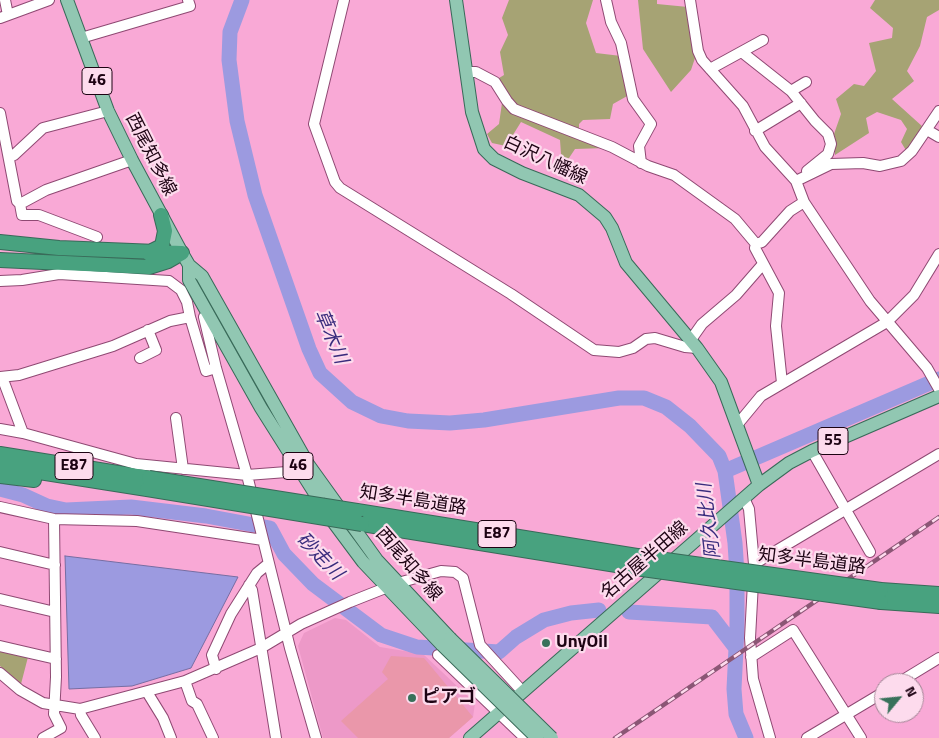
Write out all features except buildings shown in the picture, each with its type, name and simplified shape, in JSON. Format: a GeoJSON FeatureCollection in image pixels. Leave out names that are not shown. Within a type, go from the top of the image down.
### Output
{"type":"FeatureCollection","features":[{"type":"Feature","properties":{"kind":"highway"},"geometry":{"type":"LineString","coordinates":[[147,253],[162,246],[165,231],[161,215]]}},
{"type":"Feature","properties":{"kind":"highway"},"geometry":{"type":"LineString","coordinates":[[0,242],[59,248],[147,253],[185,259]]}},
{"type":"Feature","properties":{"kind":"highway"},"geometry":{"type":"LineString","coordinates":[[0,260],[149,267],[185,259]]}},
{"type":"Feature","properties":{"kind":"highway"},"geometry":{"type":"LineString","coordinates":[[0,447],[39,454],[48,461]]}},
{"type":"Feature","properties":{"kind":"highway","name":"知多半島道路"},"geometry":{"type":"LineString","coordinates":[[0,454],[48,461],[148,483],[636,562],[881,596],[939,606]]}},
{"type":"Feature","properties":{"kind":"highway","name":"知多半島道路"},"geometry":{"type":"LineString","coordinates":[[0,466],[110,483],[148,483]]}},
{"type":"Feature","properties":{"kind":"highway"},"geometry":{"type":"LineString","coordinates":[[0,476],[83,486],[110,483]]}},
{"type":"Feature","properties":{"kind":"highway","name":"知多半島道路"},"geometry":{"type":"LineString","coordinates":[[881,596],[939,594]]}},
{"type":"Feature","properties":{"kind":"main road","name":"西尾知多線"},"geometry":{"type":"LineString","coordinates":[[67,0],[108,111],[185,259],[202,276],[308,464],[377,560],[392,586]]}},
{"type":"Feature","properties":{"kind":"main road","name":"白沢八幡線"},"geometry":{"type":"LineString","coordinates":[[456,0],[474,124],[484,149],[494,159],[522,173],[579,195],[596,207],[612,228],[626,264],[694,344],[721,382],[750,465],[759,485]]}},
{"type":"Feature","properties":{"kind":"main road","name":"西尾知多線"},"geometry":{"type":"LineString","coordinates":[[185,259],[189,280],[261,408],[331,519],[363,562],[392,586],[443,646],[536,738]]}},
{"type":"Feature","properties":{"kind":"main road","name":"名古屋半田線"},"geometry":{"type":"LineString","coordinates":[[470,738],[759,485],[789,463],[937,387]]}},
{"type":"Feature","properties":{"kind":"main road","name":"西尾知多線"},"geometry":{"type":"LineString","coordinates":[[443,646],[552,738]]}},
{"type":"Feature","properties":{"kind":"street"},"geometry":{"type":"LineString","coordinates":[[5,0],[4,16],[49,0]]}},
{"type":"Feature","properties":{"kind":"street"},"geometry":{"type":"LineString","coordinates":[[81,38],[190,6],[188,0]]}},
{"type":"Feature","properties":{"kind":"street"},"geometry":{"type":"LineString","coordinates":[[344,0],[314,124],[335,182],[340,188],[511,294],[594,350],[620,352],[633,348],[646,339],[655,338],[685,347],[694,344],[702,324],[736,295],[763,264]]}},
{"type":"Feature","properties":{"kind":"street"},"geometry":{"type":"LineString","coordinates":[[606,0],[611,22],[621,43],[633,99],[651,124],[639,146],[641,163]]}},
{"type":"Feature","properties":{"kind":"street"},"geometry":{"type":"LineString","coordinates":[[690,0],[698,51],[702,60],[736,97],[770,154],[800,179],[804,202],[870,301],[937,387]]}},
{"type":"Feature","properties":{"kind":"street"},"geometry":{"type":"LineString","coordinates":[[710,69],[743,53],[763,40]]}},
{"type":"Feature","properties":{"kind":"street"},"geometry":{"type":"LineString","coordinates":[[743,53],[791,91],[828,134],[831,144],[828,154],[800,179]]}},
{"type":"Feature","properties":{"kind":"street"},"geometry":{"type":"LineString","coordinates":[[467,72],[476,72],[495,82],[514,109],[612,147],[641,163],[672,173],[735,219],[756,244],[755,248],[777,287],[780,299],[776,326],[782,383]]}},
{"type":"Feature","properties":{"kind":"street"},"geometry":{"type":"LineString","coordinates":[[791,91],[806,82]]}},
{"type":"Feature","properties":{"kind":"street"},"geometry":{"type":"LineString","coordinates":[[755,131],[801,102]]}},
{"type":"Feature","properties":{"kind":"street"},"geometry":{"type":"LineString","coordinates":[[9,157],[14,155],[43,128],[108,111]]}},
{"type":"Feature","properties":{"kind":"street"},"geometry":{"type":"LineString","coordinates":[[800,179],[831,164],[863,163],[880,166],[901,161],[909,155],[939,111]]}},
{"type":"Feature","properties":{"kind":"street"},"geometry":{"type":"LineString","coordinates":[[0,113],[3,143],[9,157],[17,201],[20,204],[22,215],[39,215],[97,237]]}},
{"type":"Feature","properties":{"kind":"street"},"geometry":{"type":"LineString","coordinates":[[927,130],[939,137]]}},
{"type":"Feature","properties":{"kind":"street"},"geometry":{"type":"LineString","coordinates":[[20,204],[46,190],[132,160]]}},
{"type":"Feature","properties":{"kind":"street"},"geometry":{"type":"LineString","coordinates":[[756,244],[762,242],[790,211],[804,202]]}},
{"type":"Feature","properties":{"kind":"street"},"geometry":{"type":"LineString","coordinates":[[737,425],[761,396],[887,322],[914,295],[939,254]]}},
{"type":"Feature","properties":{"kind":"street"},"geometry":{"type":"LineString","coordinates":[[0,281],[22,280],[59,274],[169,281],[181,290],[187,302],[206,371],[216,368]]}},
{"type":"Feature","properties":{"kind":"street"},"geometry":{"type":"LineString","coordinates":[[23,432],[1,377],[19,376],[113,346],[170,321],[190,317]]}},
{"type":"Feature","properties":{"kind":"street"},"geometry":{"type":"LineString","coordinates":[[204,317],[216,368],[247,475],[268,564],[316,738]]}},
{"type":"Feature","properties":{"kind":"street"},"geometry":{"type":"LineString","coordinates":[[140,358],[156,350],[148,330]]}},
{"type":"Feature","properties":{"kind":"street"},"geometry":{"type":"LineString","coordinates":[[176,418],[184,468]]}},
{"type":"Feature","properties":{"kind":"street"},"geometry":{"type":"LineString","coordinates":[[0,430],[23,432],[136,464],[247,475],[300,470]]}},
{"type":"Feature","properties":{"kind":"street"},"geometry":{"type":"LineString","coordinates":[[812,451],[870,552]]}},
{"type":"Feature","properties":{"kind":"street"},"geometry":{"type":"LineString","coordinates":[[754,564],[939,454]]}},
{"type":"Feature","properties":{"kind":"street"},"geometry":{"type":"LineString","coordinates":[[741,500],[748,509],[754,564],[751,657],[753,679],[770,738]]}},
{"type":"Feature","properties":{"kind":"street"},"geometry":{"type":"LineString","coordinates":[[0,507],[54,519],[136,521],[262,536]]}},
{"type":"Feature","properties":{"kind":"street"},"geometry":{"type":"LineString","coordinates":[[47,737],[61,728],[54,714],[56,659],[54,519]]}},
{"type":"Feature","properties":{"kind":"street"},"geometry":{"type":"LineString","coordinates":[[0,552],[55,565]]}},
{"type":"Feature","properties":{"kind":"street"},"geometry":{"type":"LineString","coordinates":[[216,669],[213,661],[215,648],[231,614],[249,585],[268,564]]}},
{"type":"Feature","properties":{"kind":"street"},"geometry":{"type":"LineString","coordinates":[[0,673],[30,697],[55,706],[80,709],[185,681],[261,648],[287,632],[350,602],[392,586],[441,571],[455,572],[463,578],[468,591],[480,645],[488,656],[523,692]]}},
{"type":"Feature","properties":{"kind":"street"},"geometry":{"type":"LineString","coordinates":[[249,585],[252,590],[276,738]]}},
{"type":"Feature","properties":{"kind":"street"},"geometry":{"type":"LineString","coordinates":[[0,599],[55,612]]}},
{"type":"Feature","properties":{"kind":"street"},"geometry":{"type":"LineString","coordinates":[[751,657],[792,630],[861,738]]}},
{"type":"Feature","properties":{"kind":"street"},"geometry":{"type":"LineString","coordinates":[[0,646],[56,659]]}},
{"type":"Feature","properties":{"kind":"street"},"geometry":{"type":"LineString","coordinates":[[443,646],[499,713],[524,738]]}},
{"type":"Feature","properties":{"kind":"street"},"geometry":{"type":"LineString","coordinates":[[914,673],[939,658]]}},
{"type":"Feature","properties":{"kind":"street"},"geometry":{"type":"LineString","coordinates":[[185,681],[192,701],[197,704],[213,738]]}},
{"type":"Feature","properties":{"kind":"street"},"geometry":{"type":"LineString","coordinates":[[147,692],[163,718],[171,738]]}},
{"type":"Feature","properties":{"kind":"street"},"geometry":{"type":"LineString","coordinates":[[807,738],[874,698]]}},
{"type":"Feature","properties":{"kind":"street"},"geometry":{"type":"LineString","coordinates":[[80,709],[81,715],[95,738]]}},
{"type":"Feature","properties":{"kind":"shaded area"},"geometry":{"type":"Polygon","coordinates":[[[509,0],[593,0],[586,23],[596,53],[621,56],[629,95],[613,104],[610,119],[583,120],[579,124],[579,139],[606,148],[575,149],[567,161],[561,154],[560,140],[521,122],[506,146],[492,143],[487,134],[499,124],[502,103],[491,83],[504,75],[500,52],[508,35],[502,18],[509,0]]]}},
{"type":"Feature","properties":{"kind":"shaded area"},"geometry":{"type":"Polygon","coordinates":[[[638,0],[657,0],[657,4],[688,7],[695,58],[691,70],[671,92],[643,49],[638,0]]]}},
{"type":"Feature","properties":{"kind":"shaded area"},"geometry":{"type":"Polygon","coordinates":[[[875,0],[939,0],[939,10],[927,17],[920,46],[907,71],[914,81],[892,99],[923,127],[907,152],[901,142],[907,129],[901,120],[877,112],[866,118],[869,133],[835,155],[834,134],[841,114],[836,99],[854,84],[864,86],[876,71],[869,43],[892,38],[893,28],[870,8],[875,0]]]}},
{"type":"Feature","properties":{"kind":"shaded area"},"geometry":{"type":"Polygon","coordinates":[[[65,556],[238,577],[191,668],[132,686],[69,689],[65,556]]]}},
{"type":"Feature","properties":{"kind":"shaded area"},"geometry":{"type":"Polygon","coordinates":[[[335,618],[346,620],[380,647],[423,654],[475,703],[473,717],[449,738],[323,738],[298,646],[304,633],[335,618]]]}},
{"type":"Feature","properties":{"kind":"shaded area"},"geometry":{"type":"Polygon","coordinates":[[[0,650],[28,657],[21,684],[0,666],[0,650]]]}},
{"type":"Feature","properties":{"kind":"waterway","name":"草木川"},"geometry":{"type":"LineString","coordinates":[[242,0],[230,32],[229,60],[237,121],[255,195],[309,349],[320,373],[352,402],[381,416],[408,421],[450,423],[484,420],[619,398],[644,398],[666,407],[690,426],[719,456],[725,471],[735,543],[737,574],[734,689],[736,714],[746,738]]}},
{"type":"Feature","properties":{"kind":"waterway","name":"阿久比川"},"geometry":{"type":"LineString","coordinates":[[725,471],[939,379]]}},
{"type":"Feature","properties":{"kind":"waterway","name":"砂走川"},"geometry":{"type":"LineString","coordinates":[[0,489],[23,495],[47,506],[66,510],[131,507],[206,516],[270,528],[284,554],[313,584],[381,635],[417,647],[499,652],[516,637],[544,620],[571,613],[599,610]]}},
{"type":"Feature","properties":{"kind":"waterway","name":"砂走川"},"geometry":{"type":"LineString","coordinates":[[629,612],[712,617],[735,647]]}},
{"type":"Feature","properties":{"kind":"railway"},"geometry":{"type":"LineString","coordinates":[[615,738],[939,517]]}},
{"type":"Feature","properties":{"kind":"place","name":"UnyOil"},"geometry":{"type":"Point","coordinates":[546,643]}},
{"type":"Feature","properties":{"kind":"place","name":"ピアゴ"},"geometry":{"type":"Point","coordinates":[412,698]}}]}
